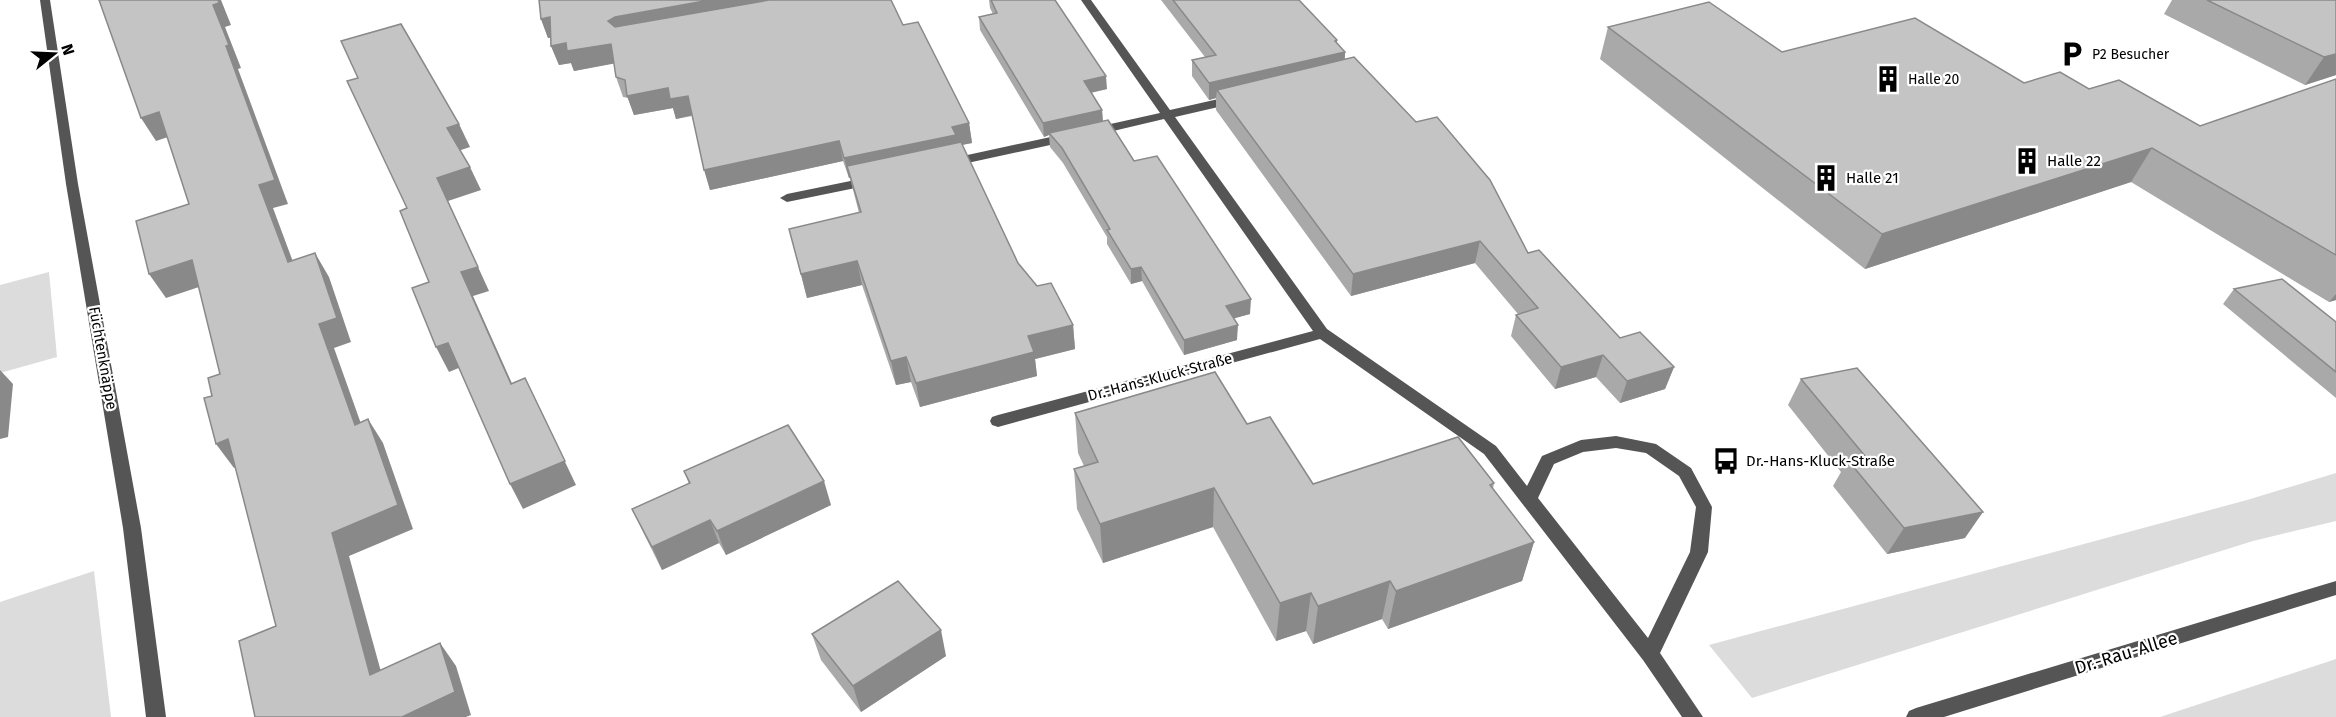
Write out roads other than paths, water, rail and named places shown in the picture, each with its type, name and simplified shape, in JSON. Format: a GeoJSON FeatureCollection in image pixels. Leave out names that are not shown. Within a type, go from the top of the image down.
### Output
{"type":"FeatureCollection","features":[{"type":"Feature","properties":{"kind":"street","name":"Füchtenknäppe"},"geometry":{"type":"LineString","coordinates":[[45,0],[72,184],[132,528],[156,717]]}},
{"type":"Feature","properties":{"kind":"street"},"geometry":{"type":"LineString","coordinates":[[1086,0],[1322,333],[1490,450],[1650,654],[1693,717]]}},
{"type":"Feature","properties":{"kind":"street"},"geometry":{"type":"LineString","coordinates":[[937,166],[1246,97]]}},
{"type":"Feature","properties":{"kind":"street"},"geometry":{"type":"LineString","coordinates":[[788,198],[880,178]]}},
{"type":"Feature","properties":{"kind":"street","name":"Dr.-Hans-Kluck-Straße"},"geometry":{"type":"LineString","coordinates":[[998,421],[1322,333]]}},
{"type":"Feature","properties":{"kind":"street"},"geometry":{"type":"LineString","coordinates":[[1528,501],[1548,460],[1581,446],[1616,442],[1650,448],[1685,472],[1704,507],[1699,552],[1650,654]]}},
{"type":"Feature","properties":{"kind":"street","name":"Dr.-Rau-Allee"},"geometry":{"type":"LineString","coordinates":[[1916,717],[2336,588]]}},
{"type":"Feature","properties":{"kind":"place","name":"P2 Besucher"},"geometry":{"type":"Point","coordinates":[2072,54]}},
{"type":"Feature","properties":{"kind":"place","name":"Halle 20"},"geometry":{"type":"Point","coordinates":[1888,79]}},
{"type":"Feature","properties":{"kind":"place","name":"Halle 22"},"geometry":{"type":"Point","coordinates":[2027,161]}},
{"type":"Feature","properties":{"kind":"place","name":"Halle 21"},"geometry":{"type":"Point","coordinates":[1826,178]}},
{"type":"Feature","properties":{"kind":"place","name":"Dr.-Hans-Kluck-Straße"},"geometry":{"type":"Point","coordinates":[1726,461]}}]}
